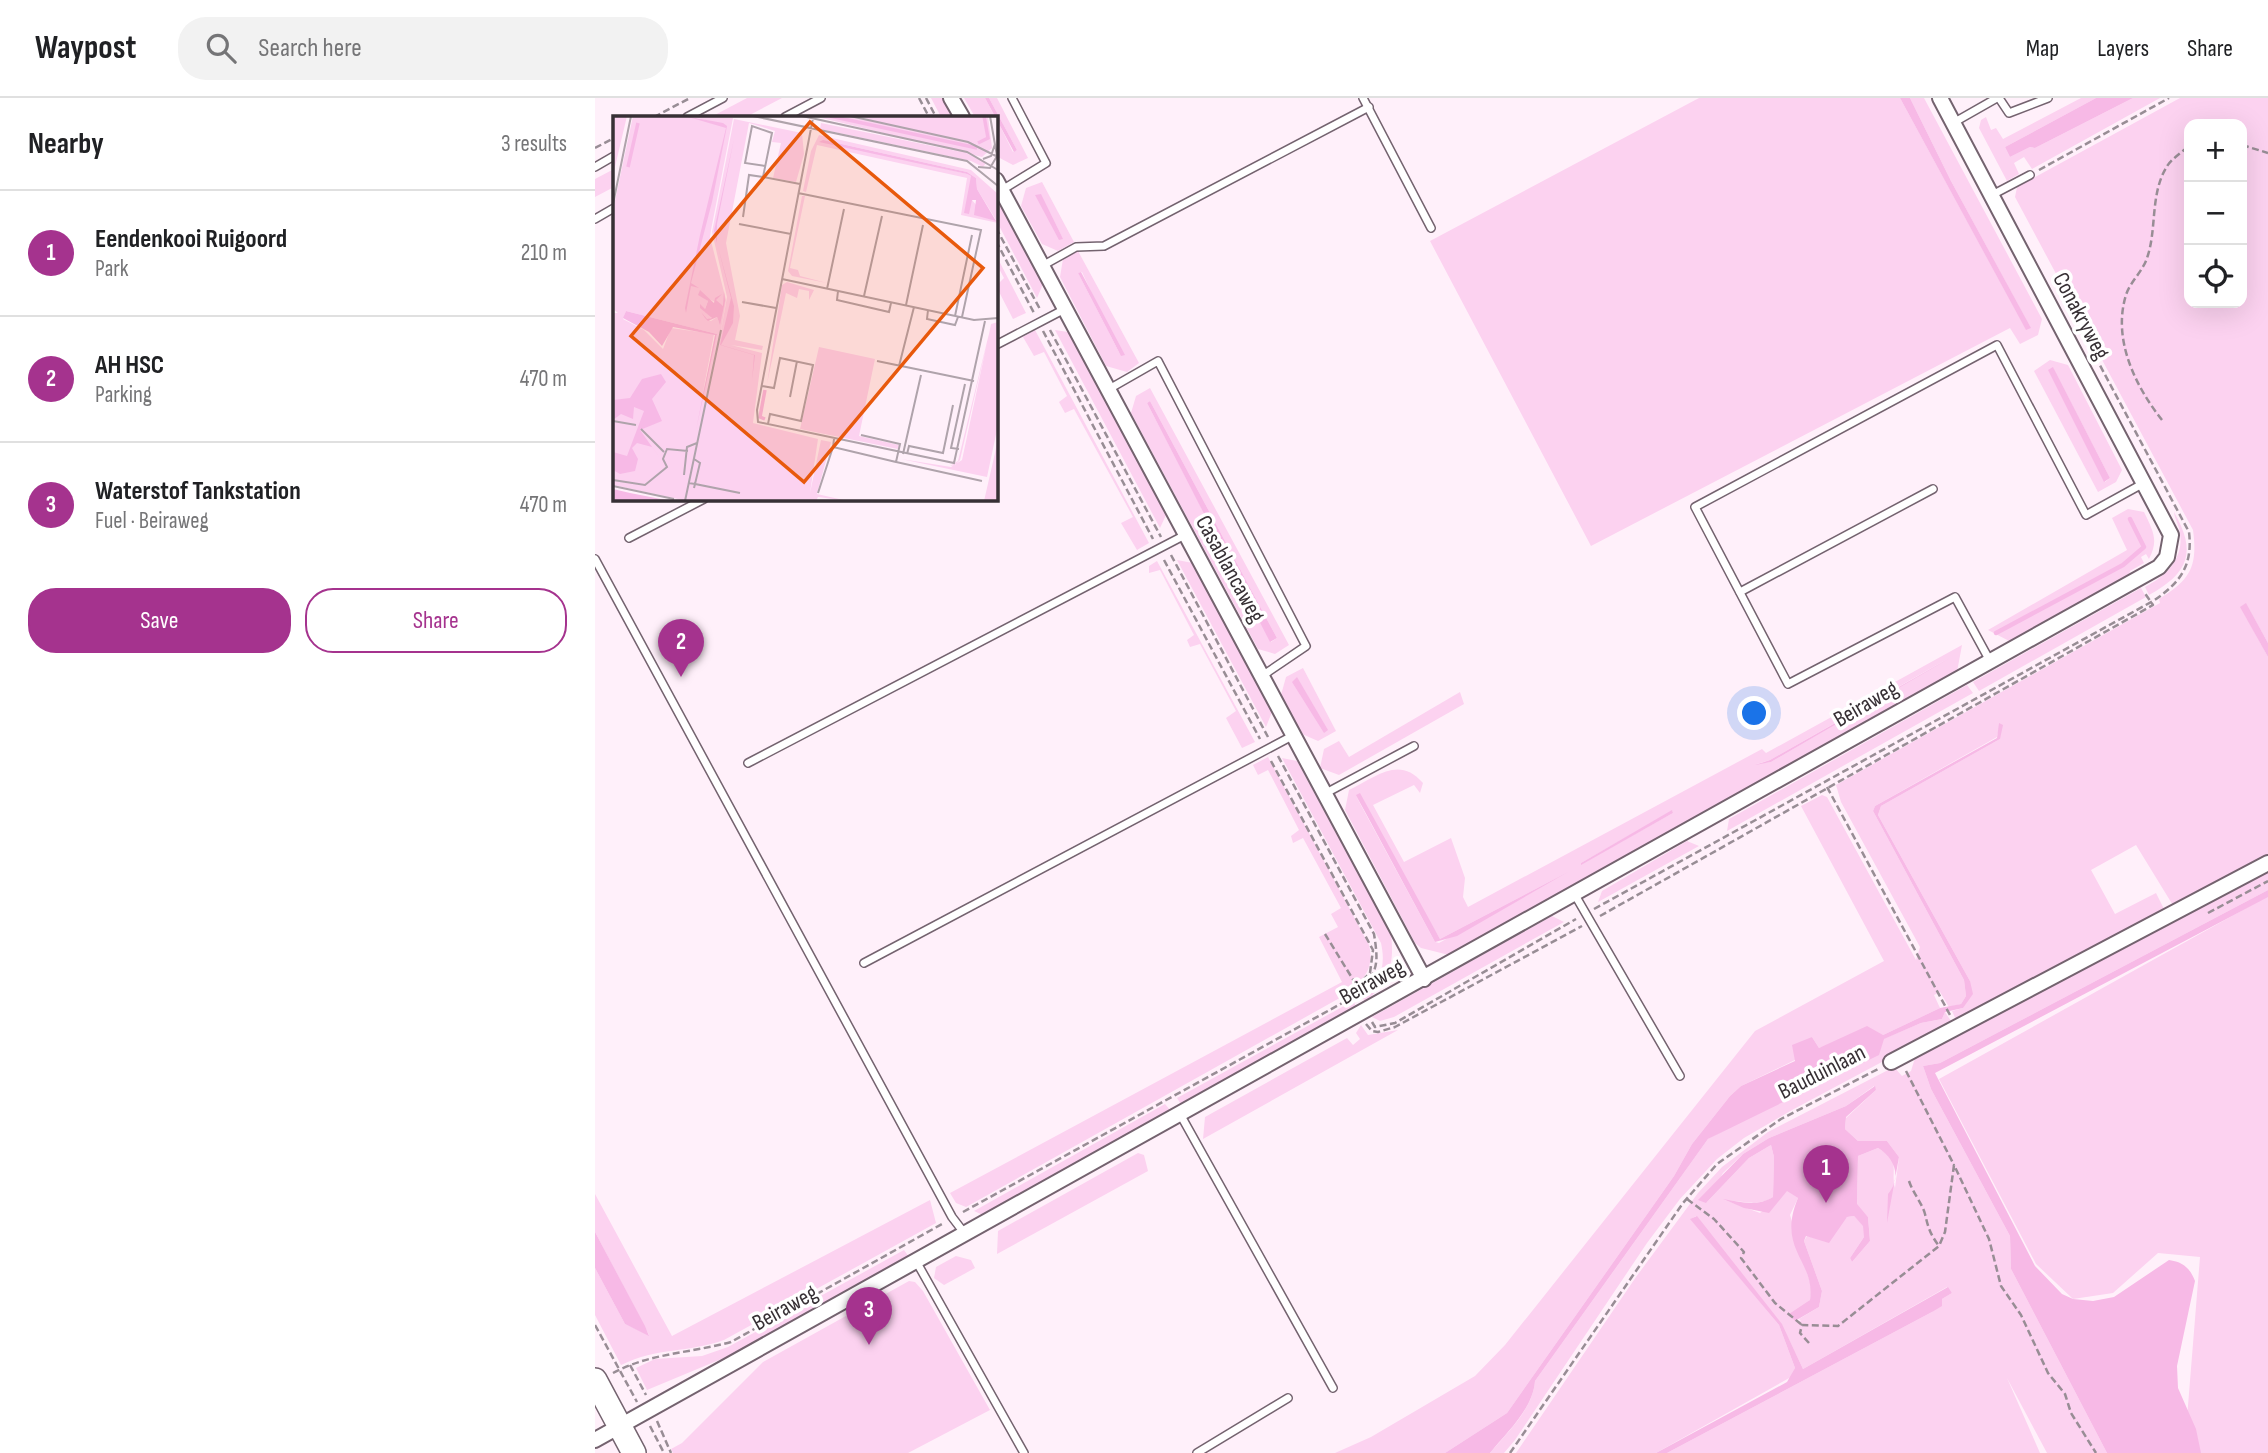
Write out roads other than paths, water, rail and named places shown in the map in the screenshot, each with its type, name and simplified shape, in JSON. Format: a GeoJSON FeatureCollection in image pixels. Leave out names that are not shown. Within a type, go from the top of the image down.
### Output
{"type":"FeatureCollection","features":[{"type":"Feature","properties":{"kind":"main road"},"geometry":{"type":"LineString","coordinates":[[595,1380],[634,1453]]}},
{"type":"Feature","properties":{"kind":"street"},"geometry":{"type":"LineString","coordinates":[[951,98],[961,116]]}},
{"type":"Feature","properties":{"kind":"street","name":"Conakryweg"},"geometry":{"type":"LineString","coordinates":[[1940,98],[2171,536],[2167,557]]}},
{"type":"Feature","properties":{"kind":"street","name":"Casablancaweg"},"geometry":{"type":"LineString","coordinates":[[999,185],[1063,310],[1424,979]]}},
{"type":"Feature","properties":{"kind":"street","name":"Beiraweg"},"geometry":{"type":"LineString","coordinates":[[595,1440],[2137,580],[2159,567],[2167,557]]}},
{"type":"Feature","properties":{"kind":"street","name":"Bauduinlaan"},"geometry":{"type":"LineString","coordinates":[[1891,1062],[2268,863]]}},
{"type":"Feature","properties":{"kind":"lane"},"geometry":{"type":"LineString","coordinates":[[689,116],[723,98]]}},
{"type":"Feature","properties":{"kind":"lane"},"geometry":{"type":"LineString","coordinates":[[787,116],[821,98]]}},
{"type":"Feature","properties":{"kind":"lane"},"geometry":{"type":"LineString","coordinates":[[999,185],[1046,163],[1012,98]]}},
{"type":"Feature","properties":{"kind":"lane"},"geometry":{"type":"LineString","coordinates":[[1363,98],[1431,228]]}},
{"type":"Feature","properties":{"kind":"lane"},"geometry":{"type":"LineString","coordinates":[[1953,123],[1998,98],[2009,113],[2048,98]]}},
{"type":"Feature","properties":{"kind":"lane"},"geometry":{"type":"LineString","coordinates":[[1042,266],[1076,247],[1104,246],[1369,107]]}},
{"type":"Feature","properties":{"kind":"lane"},"geometry":{"type":"LineString","coordinates":[[595,167],[613,157]]}},
{"type":"Feature","properties":{"kind":"lane"},"geometry":{"type":"LineString","coordinates":[[1991,195],[2030,175]]}},
{"type":"Feature","properties":{"kind":"lane"},"geometry":{"type":"LineString","coordinates":[[595,219],[613,209]]}},
{"type":"Feature","properties":{"kind":"lane"},"geometry":{"type":"LineString","coordinates":[[997,344],[1063,310]]}},
{"type":"Feature","properties":{"kind":"lane"},"geometry":{"type":"LineString","coordinates":[[1990,662],[1955,597],[1788,684],[1695,507],[1997,345],[2086,515],[2144,483]]}},
{"type":"Feature","properties":{"kind":"lane"},"geometry":{"type":"LineString","coordinates":[[1107,390],[1158,362],[1305,646],[1262,676]]}},
{"type":"Feature","properties":{"kind":"lane"},"geometry":{"type":"LineString","coordinates":[[1739,592],[1933,489]]}},
{"type":"Feature","properties":{"kind":"lane"},"geometry":{"type":"LineString","coordinates":[[629,538],[702,500]]}},
{"type":"Feature","properties":{"kind":"lane"},"geometry":{"type":"LineString","coordinates":[[748,763],[1185,535]]}},
{"type":"Feature","properties":{"kind":"lane"},"geometry":{"type":"LineString","coordinates":[[595,559],[952,1217],[965,1234]]}},
{"type":"Feature","properties":{"kind":"lane"},"geometry":{"type":"LineString","coordinates":[[864,963],[1294,735]]}},
{"type":"Feature","properties":{"kind":"lane"},"geometry":{"type":"LineString","coordinates":[[1326,793],[1414,746]]}},
{"type":"Feature","properties":{"kind":"lane"},"geometry":{"type":"LineString","coordinates":[[1575,895],[1680,1076]]}},
{"type":"Feature","properties":{"kind":"lane"},"geometry":{"type":"LineString","coordinates":[[1180,1114],[1333,1388]]}},
{"type":"Feature","properties":{"kind":"lane"},"geometry":{"type":"LineString","coordinates":[[916,1261],[1024,1453]]}},
{"type":"Feature","properties":{"kind":"lane"},"geometry":{"type":"LineString","coordinates":[[1197,1453],[1287,1398]]}},
{"type":"Feature","properties":{"kind":"waterway"},"geometry":{"type":"LineString","coordinates":[[1996,633],[2123,565],[2144,547],[2130,519]]}},
{"type":"Feature","properties":{"kind":"place","name":"AH HSC"},"geometry":{"type":"Point","coordinates":[681,677]}},
{"type":"Feature","properties":{"kind":"place","name":"Eendenkooi Ruigoord"},"geometry":{"type":"Point","coordinates":[1826,1203]}},
{"type":"Feature","properties":{"kind":"place","name":"Waterstof Tankstation"},"geometry":{"type":"Point","coordinates":[869,1345]}}]}
